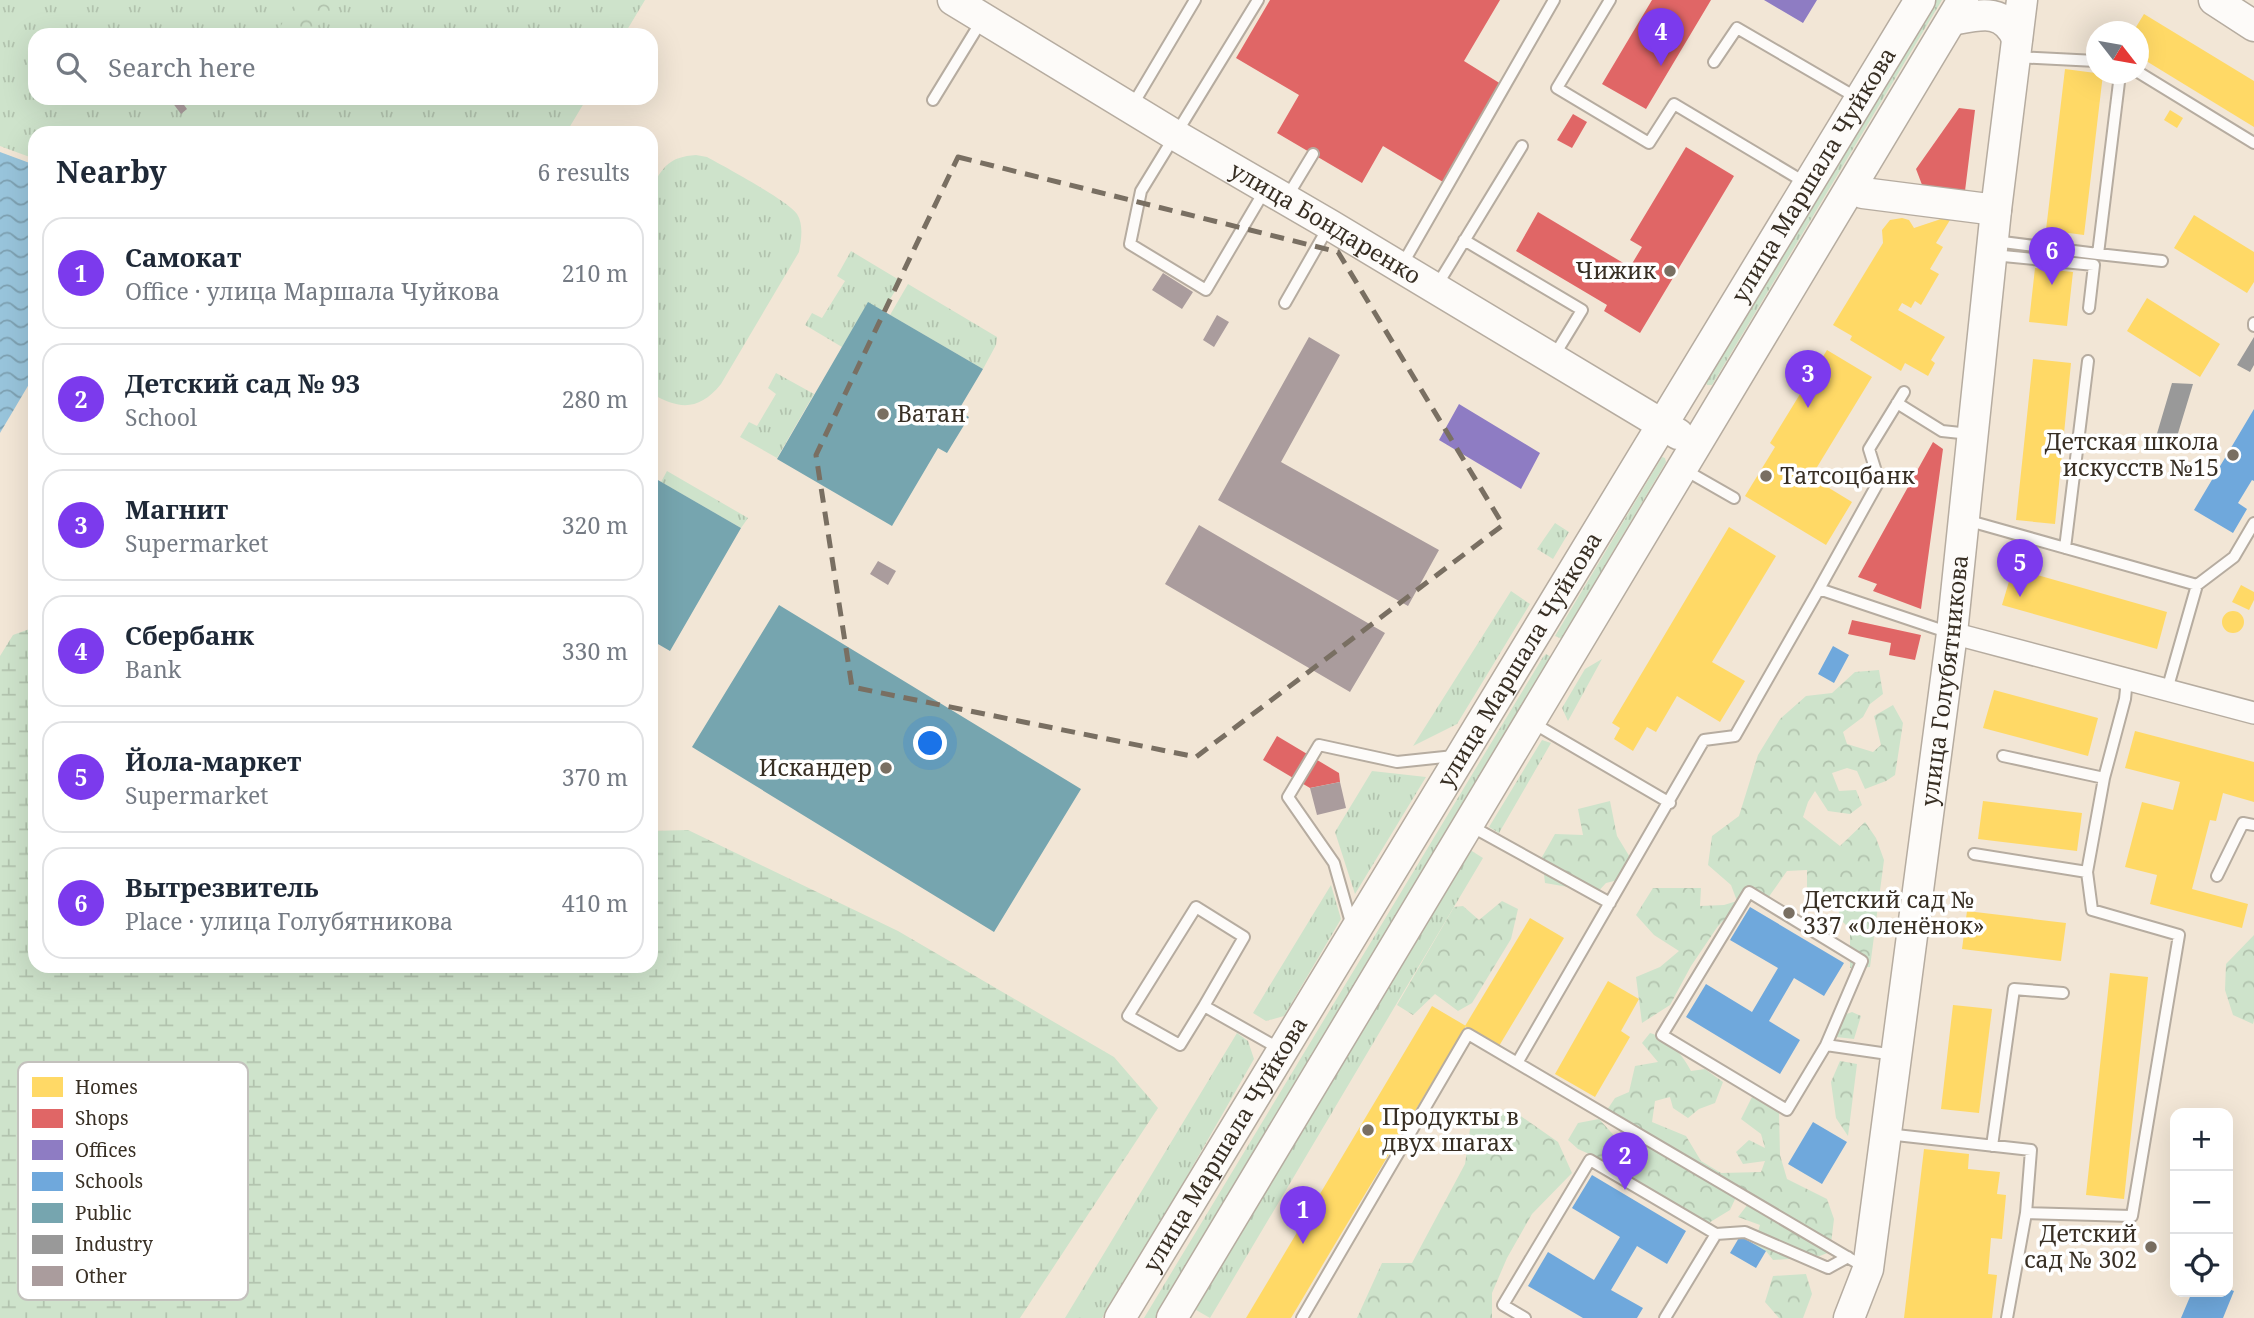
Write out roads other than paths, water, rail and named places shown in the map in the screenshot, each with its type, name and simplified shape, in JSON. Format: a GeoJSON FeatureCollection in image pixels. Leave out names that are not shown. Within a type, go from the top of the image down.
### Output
{"type":"FeatureCollection","features":[{"type":"Feature","properties":{"kind":"main road","name":"улица Бондаренко"},"geometry":{"type":"LineString","coordinates":[[953,0],[1175,135],[1662,423],[1690,457]]}},
{"type":"Feature","properties":{"kind":"main road","name":"улица Маршала Чуйкова"},"geometry":{"type":"LineString","coordinates":[[1120,1318],[1920,0]]}},
{"type":"Feature","properties":{"kind":"main road","name":"улица Голубятникова"},"geometry":{"type":"LineString","coordinates":[[1849,1318],[1885,1134],[1952,633],[1996,210],[2022,0]]}},
{"type":"Feature","properties":{"kind":"main road","name":"улица Голубятникова"},"geometry":{"type":"LineString","coordinates":[[2016,47],[2030,0]]}},
{"type":"Feature","properties":{"kind":"main road"},"geometry":{"type":"LineString","coordinates":[[2214,0],[2254,26]]}},
{"type":"Feature","properties":{"kind":"main road","name":"улица Маршала Чуйкова"},"geometry":{"type":"LineString","coordinates":[[1172,1318],[1957,10]]}},
{"type":"Feature","properties":{"kind":"main road"},"geometry":{"type":"LineString","coordinates":[[1957,10],[1993,15],[2004,20],[2013,28],[2016,47]]}},
{"type":"Feature","properties":{"kind":"main road"},"geometry":{"type":"LineString","coordinates":[[1852,186],[1863,193],[1996,210]]}},
{"type":"Feature","properties":{"kind":"main road"},"geometry":{"type":"LineString","coordinates":[[1527,645],[1552,653],[1564,665]]}},
{"type":"Feature","properties":{"kind":"street"},"geometry":{"type":"LineString","coordinates":[[1952,633],[2254,713]]}},
{"type":"Feature","properties":{"kind":"lane"},"geometry":{"type":"LineString","coordinates":[[1131,108],[1195,0]]}},
{"type":"Feature","properties":{"kind":"lane"},"geometry":{"type":"LineString","coordinates":[[1258,0],[1141,191],[1129,244],[1206,290],[1276,193],[1312,154]]}},
{"type":"Feature","properties":{"kind":"lane"},"geometry":{"type":"LineString","coordinates":[[1401,267],[1554,0]]}},
{"type":"Feature","properties":{"kind":"lane"},"geometry":{"type":"LineString","coordinates":[[1610,0],[1557,88],[1649,143],[1674,104],[1808,184]]}},
{"type":"Feature","properties":{"kind":"lane"},"geometry":{"type":"LineString","coordinates":[[933,100],[983,18]]}},
{"type":"Feature","properties":{"kind":"lane"},"geometry":{"type":"LineString","coordinates":[[1714,62],[1737,28],[1860,100]]}},
{"type":"Feature","properties":{"kind":"lane"},"geometry":{"type":"LineString","coordinates":[[2016,47],[2086,59]]}},
{"type":"Feature","properties":{"kind":"lane"},"geometry":{"type":"LineString","coordinates":[[2149,79],[2254,143]]}},
{"type":"Feature","properties":{"kind":"lane"},"geometry":{"type":"LineString","coordinates":[[2098,254],[2119,84]]}},
{"type":"Feature","properties":{"kind":"lane"},"geometry":{"type":"LineString","coordinates":[[1436,288],[1522,146]]}},
{"type":"Feature","properties":{"kind":"lane"},"geometry":{"type":"LineString","coordinates":[[1285,303],[1330,225]]}},
{"type":"Feature","properties":{"kind":"lane"},"geometry":{"type":"LineString","coordinates":[[1464,240],[1582,310],[1553,359]]}},
{"type":"Feature","properties":{"kind":"lane"},"geometry":{"type":"LineString","coordinates":[[1992,248],[2162,261]]}},
{"type":"Feature","properties":{"kind":"lane"},"geometry":{"type":"LineString","coordinates":[[1992,248],[2094,265],[2088,307]]}},
{"type":"Feature","properties":{"kind":"lane"},"geometry":{"type":"LineString","coordinates":[[2065,548],[2088,361]]}},
{"type":"Feature","properties":{"kind":"lane"},"geometry":{"type":"LineString","coordinates":[[1517,1063],[1670,803],[1704,740],[1735,736],[1879,481],[1869,449],[1904,391]]}},
{"type":"Feature","properties":{"kind":"lane"},"geometry":{"type":"LineString","coordinates":[[1897,403],[1942,432],[1973,434]]}},
{"type":"Feature","properties":{"kind":"lane"},"geometry":{"type":"LineString","coordinates":[[1690,457],[1734,498]]}},
{"type":"Feature","properties":{"kind":"lane"},"geometry":{"type":"LineString","coordinates":[[1964,520],[2197,586]]}},
{"type":"Feature","properties":{"kind":"lane"},"geometry":{"type":"LineString","coordinates":[[2167,690],[2197,586],[2234,557],[2254,523]]}},
{"type":"Feature","properties":{"kind":"lane"},"geometry":{"type":"LineString","coordinates":[[1819,589],[1945,633],[1952,633]]}},
{"type":"Feature","properties":{"kind":"lane"},"geometry":{"type":"LineString","coordinates":[[2026,1213],[2132,1216],[2141,1169],[2179,935],[2092,909],[2087,872],[2104,778],[2125,699],[2127,679]]}},
{"type":"Feature","properties":{"kind":"lane"},"geometry":{"type":"LineString","coordinates":[[1531,722],[1670,803]]}},
{"type":"Feature","properties":{"kind":"lane"},"geometry":{"type":"LineString","coordinates":[[1354,932],[1334,863],[1288,797],[1319,745],[1397,762],[1461,755]]}},
{"type":"Feature","properties":{"kind":"lane"},"geometry":{"type":"LineString","coordinates":[[2003,756],[2104,778]]}},
{"type":"Feature","properties":{"kind":"lane"},"geometry":{"type":"LineString","coordinates":[[2217,876],[2243,823],[2254,825]]}},
{"type":"Feature","properties":{"kind":"lane"},"geometry":{"type":"LineString","coordinates":[[1469,825],[1610,904]]}},
{"type":"Feature","properties":{"kind":"lane"},"geometry":{"type":"LineString","coordinates":[[1974,854],[2087,872]]}},
{"type":"Feature","properties":{"kind":"lane"},"geometry":{"type":"LineString","coordinates":[[1749,892],[1862,961],[1825,1045],[1787,1110],[1662,1035],[1749,892]]}},
{"type":"Feature","properties":{"kind":"lane"},"geometry":{"type":"LineString","coordinates":[[1196,906],[1244,937],[1204,1006],[1180,1045],[1128,1016],[1196,906]]}},
{"type":"Feature","properties":{"kind":"lane"},"geometry":{"type":"LineString","coordinates":[[1992,1146],[2014,989],[2063,993]]}},
{"type":"Feature","properties":{"kind":"lane"},"geometry":{"type":"LineString","coordinates":[[1204,1006],[1282,1050]]}},
{"type":"Feature","properties":{"kind":"lane"},"geometry":{"type":"LineString","coordinates":[[1302,1318],[1468,1034],[1858,1263]]}},
{"type":"Feature","properties":{"kind":"lane"},"geometry":{"type":"LineString","coordinates":[[1825,1045],[1895,1055]]}},
{"type":"Feature","properties":{"kind":"lane"},"geometry":{"type":"LineString","coordinates":[[1885,1134],[2031,1150],[2026,1213],[2007,1318]]}},
{"type":"Feature","properties":{"kind":"lane"},"geometry":{"type":"LineString","coordinates":[[1525,1318],[1503,1305],[1590,1160],[1716,1234],[1745,1232],[1828,1268],[1858,1263]]}},
{"type":"Feature","properties":{"kind":"lane"},"geometry":{"type":"LineString","coordinates":[[1665,1318],[1716,1234]]}},
{"type":"Feature","properties":{"kind":"water"},"geometry":{"type":"Polygon","coordinates":[[[0,152],[28,162],[28,386],[0,433],[0,152]]]}},
{"type":"Feature","properties":{"kind":"place","name":"Сбербанк"},"geometry":{"type":"Point","coordinates":[1661,66]}},
{"type":"Feature","properties":{"kind":"place","name":"Чижик"},"geometry":{"type":"Point","coordinates":[1670,271]}},
{"type":"Feature","properties":{"kind":"place","name":"Вытрезвитель"},"geometry":{"type":"Point","coordinates":[2052,285]}},
{"type":"Feature","properties":{"kind":"place","name":"Магнит"},"geometry":{"type":"Point","coordinates":[1808,408]}},
{"type":"Feature","properties":{"kind":"place","name":"Ватан"},"geometry":{"type":"Point","coordinates":[883,414]}},
{"type":"Feature","properties":{"kind":"place","name":"Детская школа искусств №15"},"geometry":{"type":"Point","coordinates":[2233,455]}},
{"type":"Feature","properties":{"kind":"place","name":"Татсоцбанк"},"geometry":{"type":"Point","coordinates":[1766,476]}},
{"type":"Feature","properties":{"kind":"place","name":"Йола-маркет"},"geometry":{"type":"Point","coordinates":[2020,597]}},
{"type":"Feature","properties":{"kind":"place","name":"Искандер"},"geometry":{"type":"Point","coordinates":[886,768]}},
{"type":"Feature","properties":{"kind":"place","name":"Детский сад № 337 «Оленёнок»"},"geometry":{"type":"Point","coordinates":[1789,913]}},
{"type":"Feature","properties":{"kind":"place","name":"Продукты в двух шагах"},"geometry":{"type":"Point","coordinates":[1368,1130]}},
{"type":"Feature","properties":{"kind":"place","name":"Детский сад № 93"},"geometry":{"type":"Point","coordinates":[1625,1190]}},
{"type":"Feature","properties":{"kind":"place","name":"Самокат"},"geometry":{"type":"Point","coordinates":[1303,1244]}},
{"type":"Feature","properties":{"kind":"place","name":"Детский сад № 302"},"geometry":{"type":"Point","coordinates":[2151,1247]}}]}
